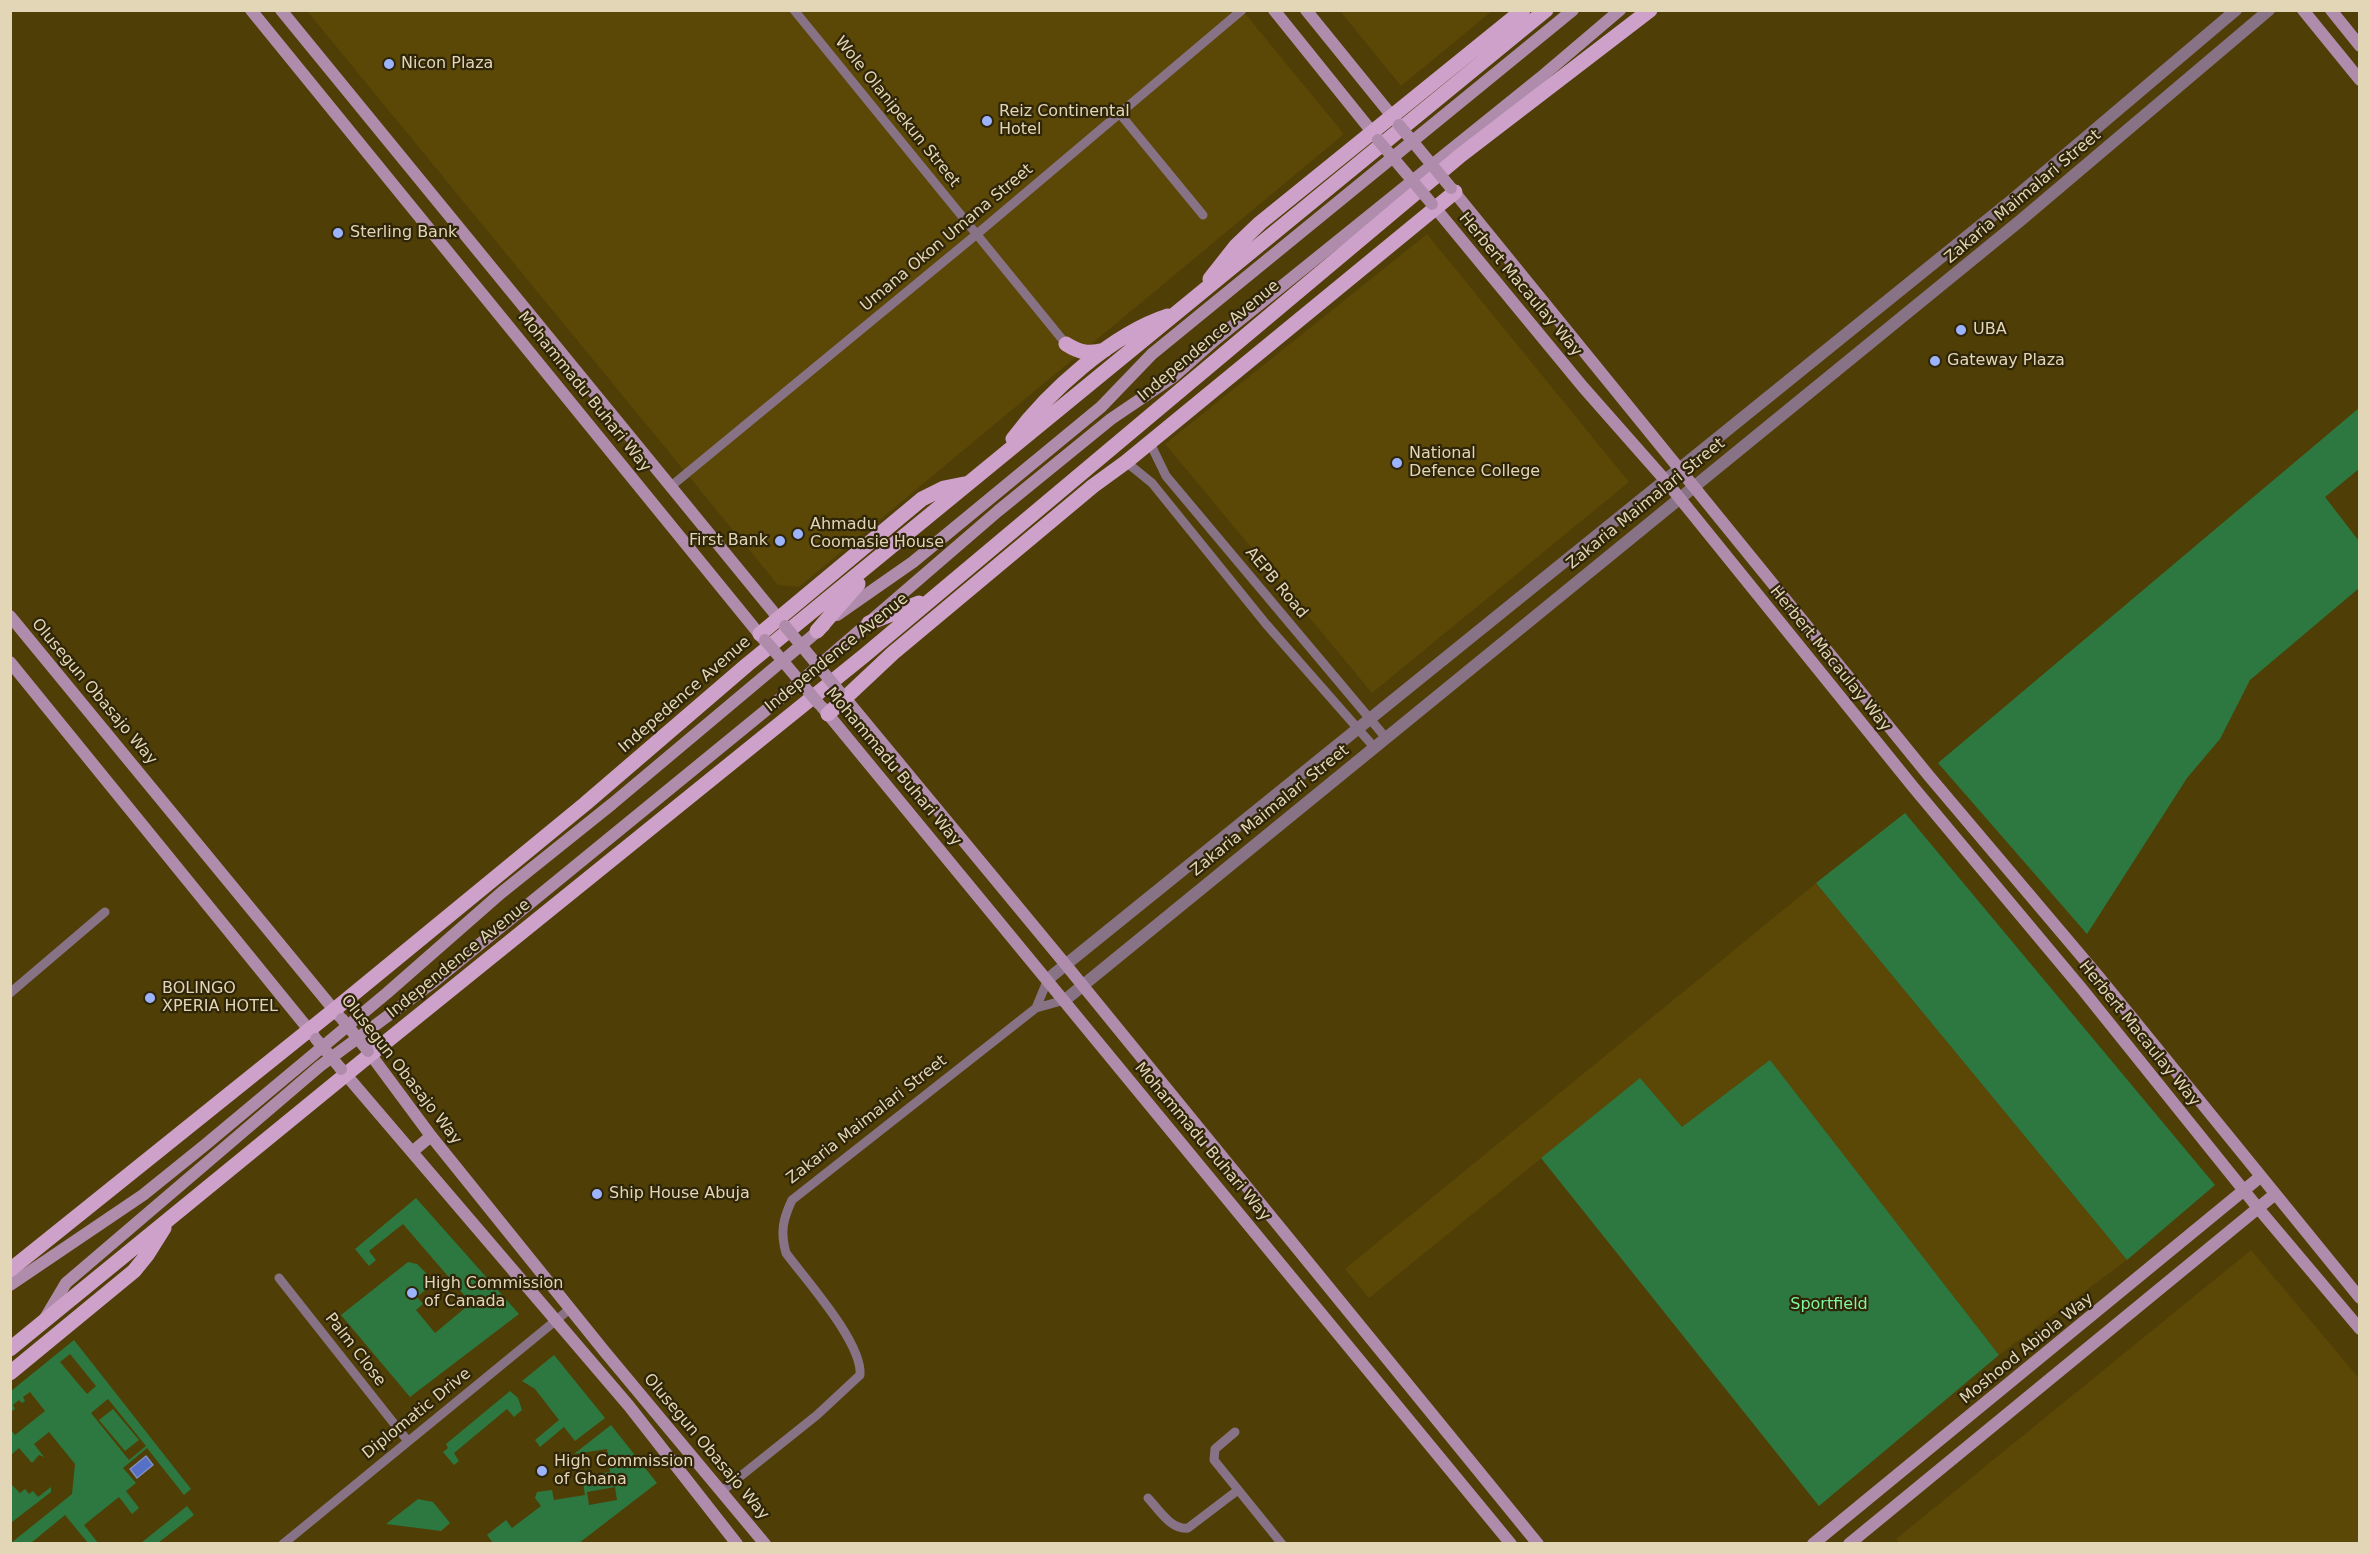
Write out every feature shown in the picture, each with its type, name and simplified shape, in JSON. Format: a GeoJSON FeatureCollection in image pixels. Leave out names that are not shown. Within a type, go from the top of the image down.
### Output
{"type":"FeatureCollection","features":[{"type":"Feature","properties":{"kind":"main road","name":"Mohammadu Buhari Way"},"geometry":{"type":"LineString","coordinates":[[251,10],[762,637],[1048,979],[1511,1544]]}},
{"type":"Feature","properties":{"kind":"main road","name":"Mohammadu Buhari Way"},"geometry":{"type":"LineString","coordinates":[[281,10],[670,487],[1066,965],[1536,1543]]}},
{"type":"Feature","properties":{"kind":"main road","name":"Herbert Macaulay Way"},"geometry":{"type":"LineString","coordinates":[[1274,10],[1583,387],[1665,480],[2258,1208],[2360,1329]]}},
{"type":"Feature","properties":{"kind":"main road","name":"Herbert Macaulay Way"},"geometry":{"type":"LineString","coordinates":[[1306,10],[1929,776],[2099,977],[2360,1298]]}},
{"type":"Feature","properties":{"kind":"main road"},"geometry":{"type":"LineString","coordinates":[[1197,298],[1236,246],[1252,231],[1396,121],[1523,10]]}},
{"type":"Feature","properties":{"kind":"main road"},"geometry":{"type":"LineString","coordinates":[[817,631],[889,548],[1197,298],[1545,10]]}},
{"type":"Feature","properties":{"kind":"main road","name":"Independence Avenue"},"geometry":{"type":"LineString","coordinates":[[10,1285],[143,1195],[387,993],[501,893],[612,804],[817,631],[848,606],[922,555],[1101,407],[1152,354],[1573,10]]}},
{"type":"Feature","properties":{"kind":"main road","name":"Independence Avenue"},"geometry":{"type":"LineString","coordinates":[[44,1321],[66,1283],[320,1066],[431,984],[757,718],[869,623],[924,572],[998,511],[1111,419],[1173,377],[1215,340],[1540,78],[1620,10]]}},
{"type":"Feature","properties":{"kind":"main road","name":"Independence Avenue"},"geometry":{"type":"LineString","coordinates":[[10,1349],[344,1072],[866,655],[1461,154],[1650,10]]}},
{"type":"Feature","properties":{"kind":"main road"},"geometry":{"type":"LineString","coordinates":[[2303,10],[2360,80]]}},
{"type":"Feature","properties":{"kind":"main road"},"geometry":{"type":"LineString","coordinates":[[2331,10],[2360,46]]}},
{"type":"Feature","properties":{"kind":"main road"},"geometry":{"type":"LineString","coordinates":[[823,709],[1093,486],[1150,443],[1453,190]]}},
{"type":"Feature","properties":{"kind":"main road"},"geometry":{"type":"LineString","coordinates":[[999,458],[1041,405],[1105,350],[1147,322],[1179,312]]}},
{"type":"Feature","properties":{"kind":"main road"},"geometry":{"type":"LineString","coordinates":[[516,336],[535,322]]}},
{"type":"Feature","properties":{"kind":"main road"},"geometry":{"type":"LineString","coordinates":[[1066,345],[1085,353],[1105,350]]}},
{"type":"Feature","properties":{"kind":"main road"},"geometry":{"type":"LineString","coordinates":[[1065,383],[1071,365],[1066,345]]}},
{"type":"Feature","properties":{"kind":"main road"},"geometry":{"type":"LineString","coordinates":[[762,637],[782,623],[922,499],[944,488],[967,483]]}},
{"type":"Feature","properties":{"kind":"main road","name":"Indepedence Avenue"},"geometry":{"type":"LineString","coordinates":[[338,1015],[748,664],[889,548]]}},
{"type":"Feature","properties":{"kind":"main road"},"geometry":{"type":"LineString","coordinates":[[869,623],[933,597]]}},
{"type":"Feature","properties":{"kind":"main road","name":"Olusegun Obasajo Way"},"geometry":{"type":"LineString","coordinates":[[10,616],[370,1052],[431,1136],[765,1544]]}},
{"type":"Feature","properties":{"kind":"main road","name":"Olusegun Obasajo Way"},"geometry":{"type":"LineString","coordinates":[[10,662],[344,1072],[556,1320],[656,1440],[738,1544]]}},
{"type":"Feature","properties":{"kind":"main road"},"geometry":{"type":"LineString","coordinates":[[10,1270],[338,1015]]}},
{"type":"Feature","properties":{"kind":"main road"},"geometry":{"type":"LineString","coordinates":[[412,1152],[431,1136]]}},
{"type":"Feature","properties":{"kind":"main road","name":"Moshood Abiola Way"},"geometry":{"type":"LineString","coordinates":[[1813,1544],[2260,1177]]}},
{"type":"Feature","properties":{"kind":"main road"},"geometry":{"type":"LineString","coordinates":[[1850,1544],[2274,1195]]}},
{"type":"Feature","properties":{"kind":"main road"},"geometry":{"type":"LineString","coordinates":[[10,1373],[134,1271],[171,1217]]}},
{"type":"Feature","properties":{"kind":"main road"},"geometry":{"type":"LineString","coordinates":[[1963,1423],[1976,1439]]}},
{"type":"Feature","properties":{"kind":"main road"},"geometry":{"type":"LineString","coordinates":[[656,1440],[671,1430]]}},
{"type":"Feature","properties":{"kind":"street","name":"Wole Olanipekun Street"},"geometry":{"type":"LineString","coordinates":[[794,10],[1066,345]]}},
{"type":"Feature","properties":{"kind":"street","name":"Umana Okon Umana Street"},"geometry":{"type":"LineString","coordinates":[[670,487],[977,234],[1242,10]]}},
{"type":"Feature","properties":{"kind":"street","name":"Zakaria Maimalari Street"},"geometry":{"type":"LineString","coordinates":[[1036,1008],[1048,979],[2007,204],[2236,10]]}},
{"type":"Feature","properties":{"kind":"street","name":"Zakaria Maimalari Street"},"geometry":{"type":"LineString","coordinates":[[722,1491],[817,1415],[860,1375],[856,1351],[844,1331],[786,1252],[782,1238],[782,1226],[792,1200],[1036,1008],[1065,1000],[1083,986],[2021,220],[2269,10]]}},
{"type":"Feature","properties":{"kind":"street"},"geometry":{"type":"LineString","coordinates":[[1120,114],[1203,215]]}},
{"type":"Feature","properties":{"kind":"street"},"geometry":{"type":"LineString","coordinates":[[1979,226],[1994,242]]}},
{"type":"Feature","properties":{"kind":"street","name":"AEPB Road"},"geometry":{"type":"LineString","coordinates":[[1150,443],[1166,476],[1386,738]]}},
{"type":"Feature","properties":{"kind":"street","name":"AEPB Road"},"geometry":{"type":"LineString","coordinates":[[1126,462],[1152,483],[1266,624],[1374,747]]}},
{"type":"Feature","properties":{"kind":"street"},"geometry":{"type":"LineString","coordinates":[[10,993],[105,912]]}},
{"type":"Feature","properties":{"kind":"street","name":"Palm Close"},"geometry":{"type":"LineString","coordinates":[[279,1278],[407,1440]]}},
{"type":"Feature","properties":{"kind":"street","name":"Diplomatic Drive"},"geometry":{"type":"LineString","coordinates":[[283,1544],[407,1440],[571,1308]]}},
{"type":"Feature","properties":{"kind":"street"},"geometry":{"type":"LineString","coordinates":[[1235,1432],[1215,1449],[1214,1460],[1282,1544]]}},
{"type":"Feature","properties":{"kind":"street"},"geometry":{"type":"LineString","coordinates":[[1148,1498],[1172,1524],[1180,1529],[1188,1528],[1238,1490]]}},
{"type":"Feature","properties":{"kind":"shaded area"},"geometry":{"type":"Polygon","coordinates":[[[307,11],[1243,11],[1344,134],[799,587],[778,585],[307,11]]]}},
{"type":"Feature","properties":{"kind":"shaded area"},"geometry":{"type":"Polygon","coordinates":[[[1340,11],[1492,11],[1401,86],[1340,11]]]}},
{"type":"Feature","properties":{"kind":"shaded area","name":"National Defence College"},"geometry":{"type":"Polygon","coordinates":[[[1427,234],[1629,482],[1372,693],[1165,444],[1427,234]]]}},
{"type":"Feature","properties":{"kind":"shaded area"},"geometry":{"type":"Polygon","coordinates":[[[1816,883],[2127,1260],[1999,1355],[1770,1061],[1682,1127],[1639,1079],[1369,1298],[1345,1269],[1816,883]]]}},
{"type":"Feature","properties":{"kind":"shaded area"},"geometry":{"type":"Polygon","coordinates":[[[2251,1250],[2359,1378],[2359,1543],[1899,1543],[1896,1539],[2251,1250]]]}},
{"type":"Feature","properties":{"kind":"green space"},"geometry":{"type":"Polygon","coordinates":[[[2359,408],[2359,469],[2325,497],[2359,541],[2359,588],[2250,680],[2220,739],[2187,778],[2087,934],[1938,763],[2359,408]]]}},
{"type":"Feature","properties":{"kind":"green space"},"geometry":{"type":"Polygon","coordinates":[[[1905,813],[2215,1185],[2127,1260],[1816,883],[1905,813]]]}},
{"type":"Feature","properties":{"kind":"green space","name":"Sportfield"},"geometry":{"type":"Polygon","coordinates":[[[1770,1060],[1999,1355],[1819,1506],[1541,1158],[1640,1078],[1682,1127],[1770,1060]]]}},
{"type":"Feature","properties":{"kind":"green space"},"geometry":{"type":"Polygon","coordinates":[[[416,1198],[519,1314],[410,1397],[341,1315],[408,1262],[417,1264],[435,1282],[417,1297],[423,1304],[416,1310],[435,1333],[471,1303],[403,1224],[369,1251],[376,1260],[369,1266],[355,1249],[416,1198]]]}},
{"type":"Feature","properties":{"kind":"green space"},"geometry":{"type":"Polygon","coordinates":[[[74,1340],[191,1489],[184,1495],[147,1448],[123,1468],[136,1483],[126,1491],[139,1508],[132,1514],[119,1497],[84,1525],[98,1543],[88,1543],[65,1515],[31,1543],[11,1543],[72,1494],[75,1464],[49,1432],[34,1444],[44,1457],[39,1455],[32,1463],[19,1448],[11,1455],[11,1430],[15,1435],[45,1411],[30,1392],[23,1397],[25,1401],[22,1403],[19,1400],[13,1405],[15,1409],[12,1411],[11,1391],[74,1340]],[[70,1354],[60,1362],[87,1394],[96,1386],[70,1354]],[[108,1399],[91,1413],[129,1460],[146,1446],[108,1399]]]}},
{"type":"Feature","properties":{"kind":"green space"},"geometry":{"type":"Polygon","coordinates":[[[554,1355],[605,1418],[575,1441],[564,1427],[540,1447],[535,1440],[559,1420],[535,1389],[522,1381],[554,1355]]]}},
{"type":"Feature","properties":{"kind":"green space"},"geometry":{"type":"Polygon","coordinates":[[[510,1391],[518,1398],[522,1410],[514,1417],[507,1409],[454,1453],[459,1461],[454,1465],[443,1452],[448,1448],[446,1444],[510,1391]]]}},
{"type":"Feature","properties":{"kind":"green space"},"geometry":{"type":"Polygon","coordinates":[[[113,1409],[139,1440],[125,1451],[99,1420],[113,1409]]]}},
{"type":"Feature","properties":{"kind":"green space"},"geometry":{"type":"Polygon","coordinates":[[[611,1425],[657,1483],[579,1543],[493,1543],[487,1535],[506,1520],[512,1528],[541,1506],[535,1498],[537,1492],[552,1490],[554,1500],[585,1495],[582,1476],[610,1472],[607,1449],[574,1454],[611,1425]],[[615,1487],[587,1492],[589,1505],[617,1500],[615,1487]]]}},
{"type":"Feature","properties":{"kind":"green space"},"geometry":{"type":"Polygon","coordinates":[[[10,1483],[20,1493],[25,1489],[29,1494],[33,1491],[38,1497],[51,1487],[51,1492],[12,1522],[10,1483]]]}},
{"type":"Feature","properties":{"kind":"green space"},"geometry":{"type":"Polygon","coordinates":[[[418,1499],[433,1502],[450,1523],[441,1531],[386,1524],[418,1499]]]}},
{"type":"Feature","properties":{"kind":"green space"},"geometry":{"type":"Polygon","coordinates":[[[187,1506],[194,1515],[158,1543],[141,1543],[187,1506]]]}},
{"type":"Feature","properties":{"kind":"water"},"geometry":{"type":"Polygon","coordinates":[[[146,1456],[153,1465],[137,1478],[130,1469],[146,1456]]]}},
{"type":"Feature","properties":{"kind":"place","name":"Nicon Plaza"},"geometry":{"type":"Point","coordinates":[389,64]}},
{"type":"Feature","properties":{"kind":"place","name":"Reiz Continental Hotel"},"geometry":{"type":"Point","coordinates":[987,121]}},
{"type":"Feature","properties":{"kind":"place","name":"Sterling Bank"},"geometry":{"type":"Point","coordinates":[338,233]}},
{"type":"Feature","properties":{"kind":"place","name":"UBA"},"geometry":{"type":"Point","coordinates":[1961,330]}},
{"type":"Feature","properties":{"kind":"place","name":"Gateway Plaza"},"geometry":{"type":"Point","coordinates":[1935,361]}},
{"type":"Feature","properties":{"kind":"place","name":"National Defence College"},"geometry":{"type":"Point","coordinates":[1397,463]}},
{"type":"Feature","properties":{"kind":"place","name":"Ahmadu Coomasie House"},"geometry":{"type":"Point","coordinates":[798,534]}},
{"type":"Feature","properties":{"kind":"place","name":"First Bank"},"geometry":{"type":"Point","coordinates":[780,541]}},
{"type":"Feature","properties":{"kind":"place","name":"BOLINGO XPERIA HOTEL"},"geometry":{"type":"Point","coordinates":[150,998]}},
{"type":"Feature","properties":{"kind":"place","name":"Ship House Abuja"},"geometry":{"type":"Point","coordinates":[597,1194]}},
{"type":"Feature","properties":{"kind":"place","name":"High Commission of Canada"},"geometry":{"type":"Point","coordinates":[412,1293]}},
{"type":"Feature","properties":{"kind":"place","name":"High Commission of Ghana"},"geometry":{"type":"Point","coordinates":[542,1471]}}]}
